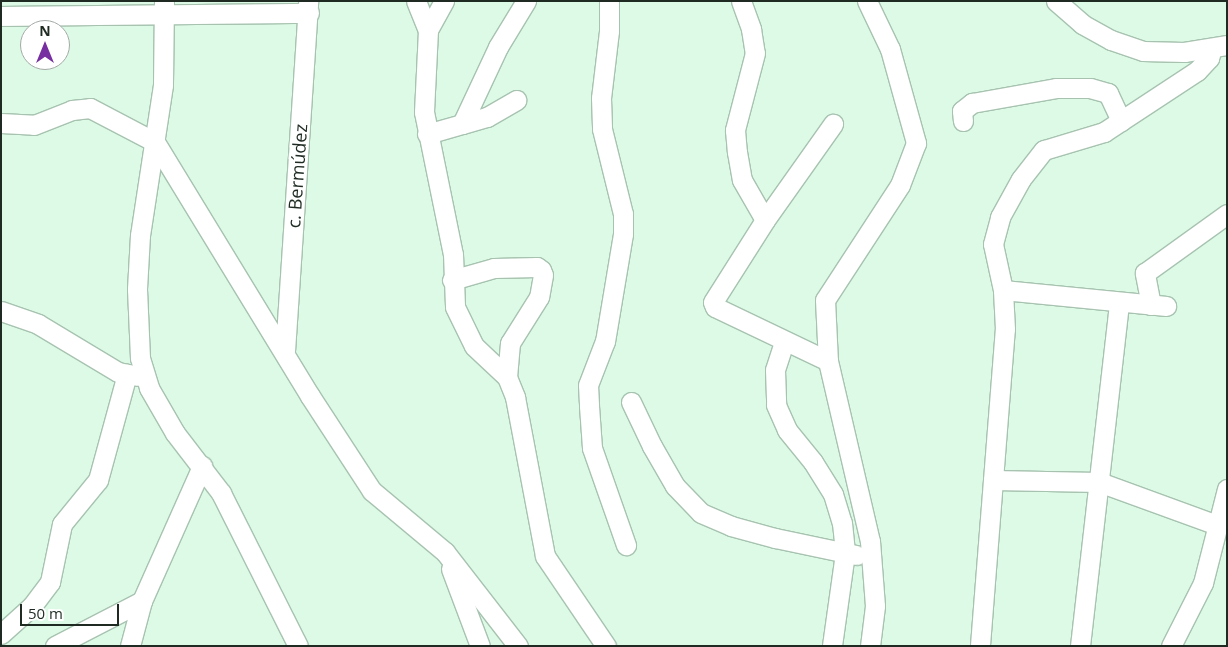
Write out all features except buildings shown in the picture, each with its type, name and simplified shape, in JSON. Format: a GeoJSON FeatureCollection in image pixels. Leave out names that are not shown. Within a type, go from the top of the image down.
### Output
{"type":"FeatureCollection","features":[{"type":"Feature","properties":{"kind":"street"},"geometry":{"type":"LineString","coordinates":[[416,1],[428,30]]}},
{"type":"Feature","properties":{"kind":"street"},"geometry":{"type":"LineString","coordinates":[[444,1],[428,30],[423,85],[427,134],[453,254],[452,280],[456,307],[463,329],[482,354],[507,376]]}},
{"type":"Feature","properties":{"kind":"street"},"geometry":{"type":"LineString","coordinates":[[462,124],[498,48],[526,1]]}},
{"type":"Feature","properties":{"kind":"street"},"geometry":{"type":"LineString","coordinates":[[609,1],[610,30],[601,98],[602,121],[623,214],[623,234],[616,286],[605,341],[588,385],[588,399],[592,448],[626,545]]}},
{"type":"Feature","properties":{"kind":"street"},"geometry":{"type":"LineString","coordinates":[[741,1],[751,29],[755,53],[735,130],[737,152],[742,180],[764,220]]}},
{"type":"Feature","properties":{"kind":"street"},"geometry":{"type":"LineString","coordinates":[[868,1],[890,49],[916,146],[900,185],[825,298],[828,361],[872,558],[875,606],[870,646]]}},
{"type":"Feature","properties":{"kind":"street"},"geometry":{"type":"LineString","coordinates":[[1056,1],[1082,24],[1126,46],[1152,52],[1219,47]]}},
{"type":"Feature","properties":{"kind":"street"},"geometry":{"type":"LineString","coordinates":[[164,7],[163,84],[156,142],[143,197],[137,289],[140,358],[146,378],[175,432],[222,493],[298,646]]}},
{"type":"Feature","properties":{"kind":"street"},"geometry":{"type":"LineString","coordinates":[[1,16],[164,7],[308,7]]}},
{"type":"Feature","properties":{"kind":"street","name":"c. Bermúdez"},"geometry":{"type":"LineString","coordinates":[[285,352],[308,7]]}},
{"type":"Feature","properties":{"kind":"street"},"geometry":{"type":"LineString","coordinates":[[980,645],[1005,329],[1003,290],[993,244],[1011,196],[1032,163],[1049,147],[1097,136],[1197,71],[1219,47]]}},
{"type":"Feature","properties":{"kind":"street"},"geometry":{"type":"LineString","coordinates":[[963,121],[962,111],[972,103],[1056,88],[1090,88],[1108,93],[1121,121]]}},
{"type":"Feature","properties":{"kind":"street"},"geometry":{"type":"LineString","coordinates":[[427,134],[487,117],[516,100]]}},
{"type":"Feature","properties":{"kind":"street"},"geometry":{"type":"LineString","coordinates":[[1,123],[34,125],[72,110],[90,108],[103,112],[156,142],[310,396],[372,491],[445,552],[518,646]]}},
{"type":"Feature","properties":{"kind":"street"},"geometry":{"type":"LineString","coordinates":[[828,361],[784,342],[713,305],[764,220],[833,124]]}},
{"type":"Feature","properties":{"kind":"street"},"geometry":{"type":"LineString","coordinates":[[1003,290],[1159,306],[1145,273],[1227,214]]}},
{"type":"Feature","properties":{"kind":"street"},"geometry":{"type":"LineString","coordinates":[[452,280],[494,268],[537,267],[541,270],[543,275],[539,297],[510,342],[507,376],[523,433],[545,556],[606,646]]}},
{"type":"Feature","properties":{"kind":"street"},"geometry":{"type":"LineString","coordinates":[[1080,646],[1119,302]]}},
{"type":"Feature","properties":{"kind":"street"},"geometry":{"type":"LineString","coordinates":[[1,311],[38,324],[90,358],[127,374],[146,378]]}},
{"type":"Feature","properties":{"kind":"street"},"geometry":{"type":"LineString","coordinates":[[482,354],[510,342]]}},
{"type":"Feature","properties":{"kind":"street"},"geometry":{"type":"LineString","coordinates":[[784,342],[775,370],[776,405],[786,430],[813,462],[833,494],[842,523],[845,553],[832,646]]}},
{"type":"Feature","properties":{"kind":"street"},"geometry":{"type":"LineString","coordinates":[[1,634],[32,606],[50,582],[62,524],[98,480],[127,374]]}},
{"type":"Feature","properties":{"kind":"street"},"geometry":{"type":"LineString","coordinates":[[631,402],[659,459],[693,507],[731,526],[872,558]]}},
{"type":"Feature","properties":{"kind":"street"},"geometry":{"type":"LineString","coordinates":[[130,646],[142,601],[202,466]]}},
{"type":"Feature","properties":{"kind":"street"},"geometry":{"type":"LineString","coordinates":[[993,480],[1099,482],[1217,525]]}},
{"type":"Feature","properties":{"kind":"street"},"geometry":{"type":"LineString","coordinates":[[1171,646],[1203,583],[1227,489]]}},
{"type":"Feature","properties":{"kind":"street"},"geometry":{"type":"LineString","coordinates":[[445,552],[480,646]]}},
{"type":"Feature","properties":{"kind":"street"},"geometry":{"type":"LineString","coordinates":[[55,646],[142,601]]}}]}
